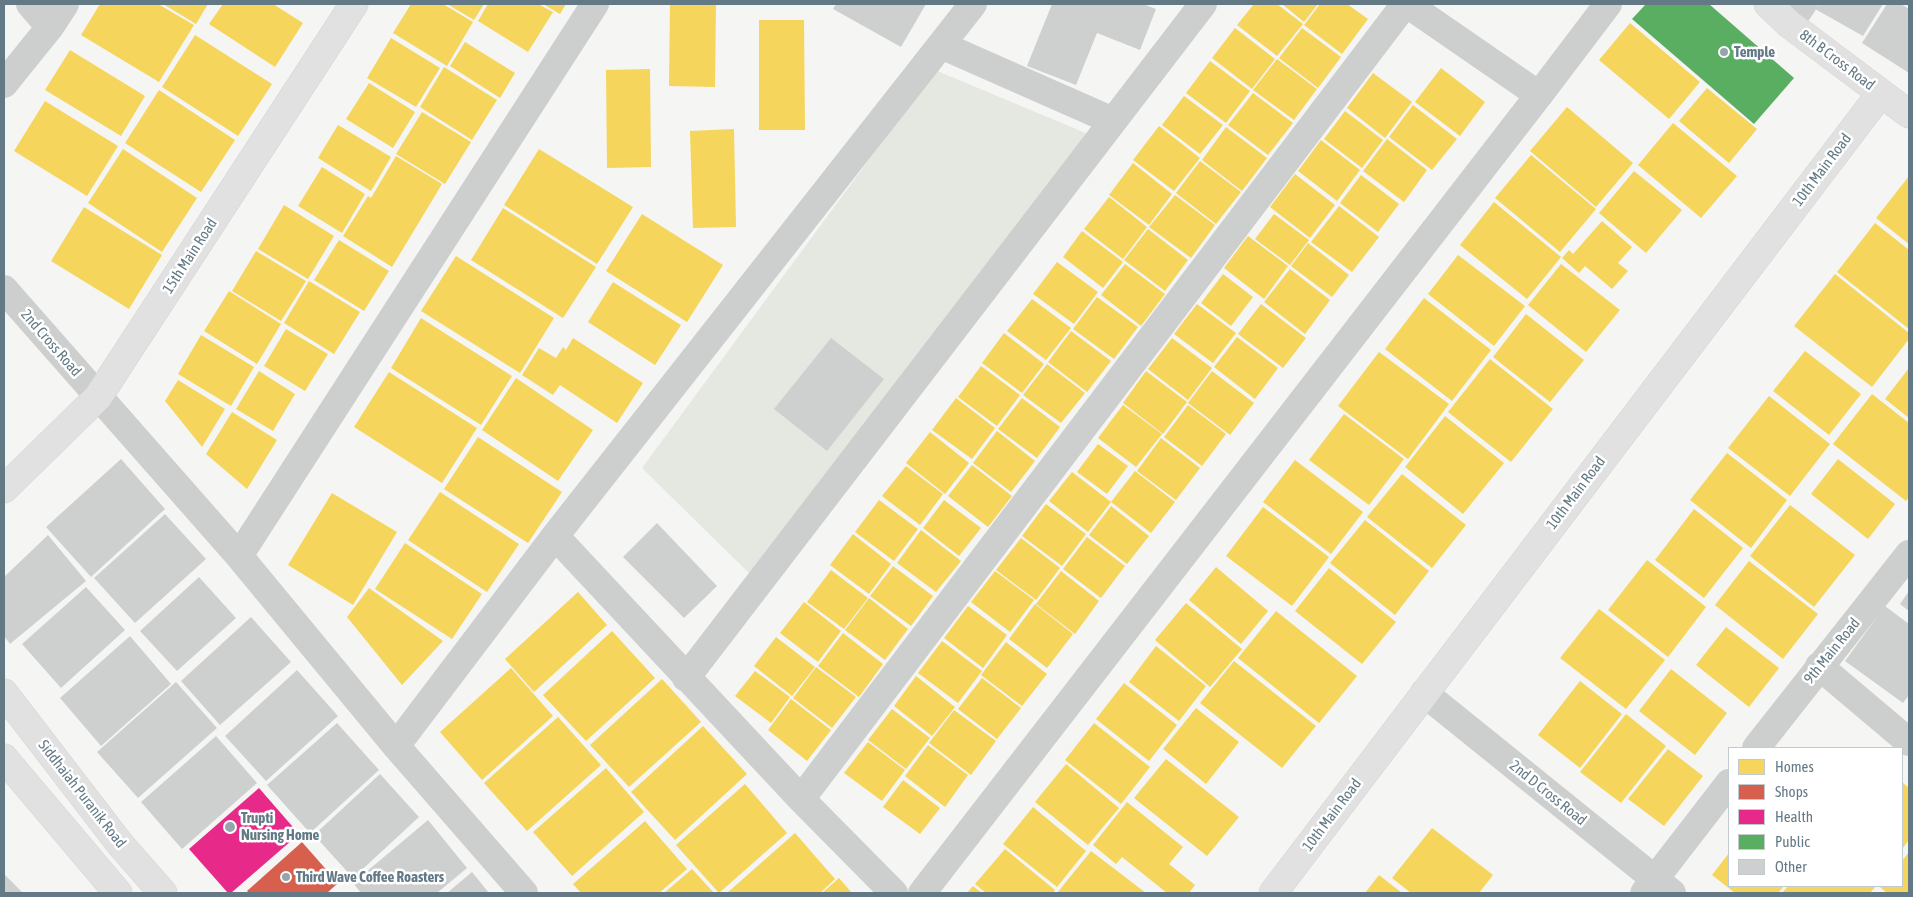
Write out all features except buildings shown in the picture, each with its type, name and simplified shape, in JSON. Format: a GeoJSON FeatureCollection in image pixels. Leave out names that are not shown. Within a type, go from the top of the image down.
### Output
{"type":"FeatureCollection","features":[{"type":"Feature","properties":{"kind":"street"},"geometry":{"type":"LineString","coordinates":[[30,4],[50,27]]}},
{"type":"Feature","properties":{"kind":"street"},"geometry":{"type":"LineString","coordinates":[[4,84],[50,27],[65,4]]}},
{"type":"Feature","properties":{"kind":"street","name":"15th Main Road"},"geometry":{"type":"LineString","coordinates":[[4,489],[98,397],[354,4]]}},
{"type":"Feature","properties":{"kind":"street"},"geometry":{"type":"LineString","coordinates":[[239,556],[595,4]]}},
{"type":"Feature","properties":{"kind":"street"},"geometry":{"type":"LineString","coordinates":[[396,746],[555,536],[973,4]]}},
{"type":"Feature","properties":{"kind":"street"},"geometry":{"type":"LineString","coordinates":[[686,678],[1203,4]]}},
{"type":"Feature","properties":{"kind":"street"},"geometry":{"type":"LineString","coordinates":[[801,799],[1406,4],[1539,95]]}},
{"type":"Feature","properties":{"kind":"street"},"geometry":{"type":"LineString","coordinates":[[922,893],[1608,4]]}},
{"type":"Feature","properties":{"kind":"street","name":"8th B Cross Road"},"geometry":{"type":"LineString","coordinates":[[1768,4],[1796,14],[1881,93],[1909,114]]}},
{"type":"Feature","properties":{"kind":"street"},"geometry":{"type":"LineString","coordinates":[[941,45],[1113,121]]}},
{"type":"Feature","properties":{"kind":"street","name":"10th Main Road"},"geometry":{"type":"LineString","coordinates":[[1273,893],[1881,93]]}},
{"type":"Feature","properties":{"kind":"street","name":"2nd Cross Road"},"geometry":{"type":"LineString","coordinates":[[4,289],[239,556],[396,746],[524,893]]}},
{"type":"Feature","properties":{"kind":"street"},"geometry":{"type":"LineString","coordinates":[[555,536],[686,678],[894,893]]}},
{"type":"Feature","properties":{"kind":"street","name":"9th Main Road"},"geometry":{"type":"LineString","coordinates":[[1757,747],[1909,554]]}},
{"type":"Feature","properties":{"kind":"street"},"geometry":{"type":"LineString","coordinates":[[1819,666],[1909,742]]}},
{"type":"Feature","properties":{"kind":"street","name":"Siddhaiah Puranik Road"},"geometry":{"type":"LineString","coordinates":[[4,693],[120,844],[163,893]]}},
{"type":"Feature","properties":{"kind":"street","name":"2nd D Cross Road"},"geometry":{"type":"LineString","coordinates":[[1424,693],[1657,888]]}},
{"type":"Feature","properties":{"kind":"street"},"geometry":{"type":"LineString","coordinates":[[4,758],[118,893]]}},
{"type":"Feature","properties":{"kind":"street"},"geometry":{"type":"LineString","coordinates":[[1657,888],[1728,783]]}},
{"type":"Feature","properties":{"kind":"shaded area"},"geometry":{"type":"Polygon","coordinates":[[[935,70],[1088,134],[754,578],[642,468],[935,70]]]}},
{"type":"Feature","properties":{"kind":"place","name":"Temple"},"geometry":{"type":"Point","coordinates":[1724,52]}},
{"type":"Feature","properties":{"kind":"place","name":"Trupti Nursing Home"},"geometry":{"type":"Point","coordinates":[230,827]}},
{"type":"Feature","properties":{"kind":"place","name":"Third Wave Coffee Roasters"},"geometry":{"type":"Point","coordinates":[286,877]}}]}
